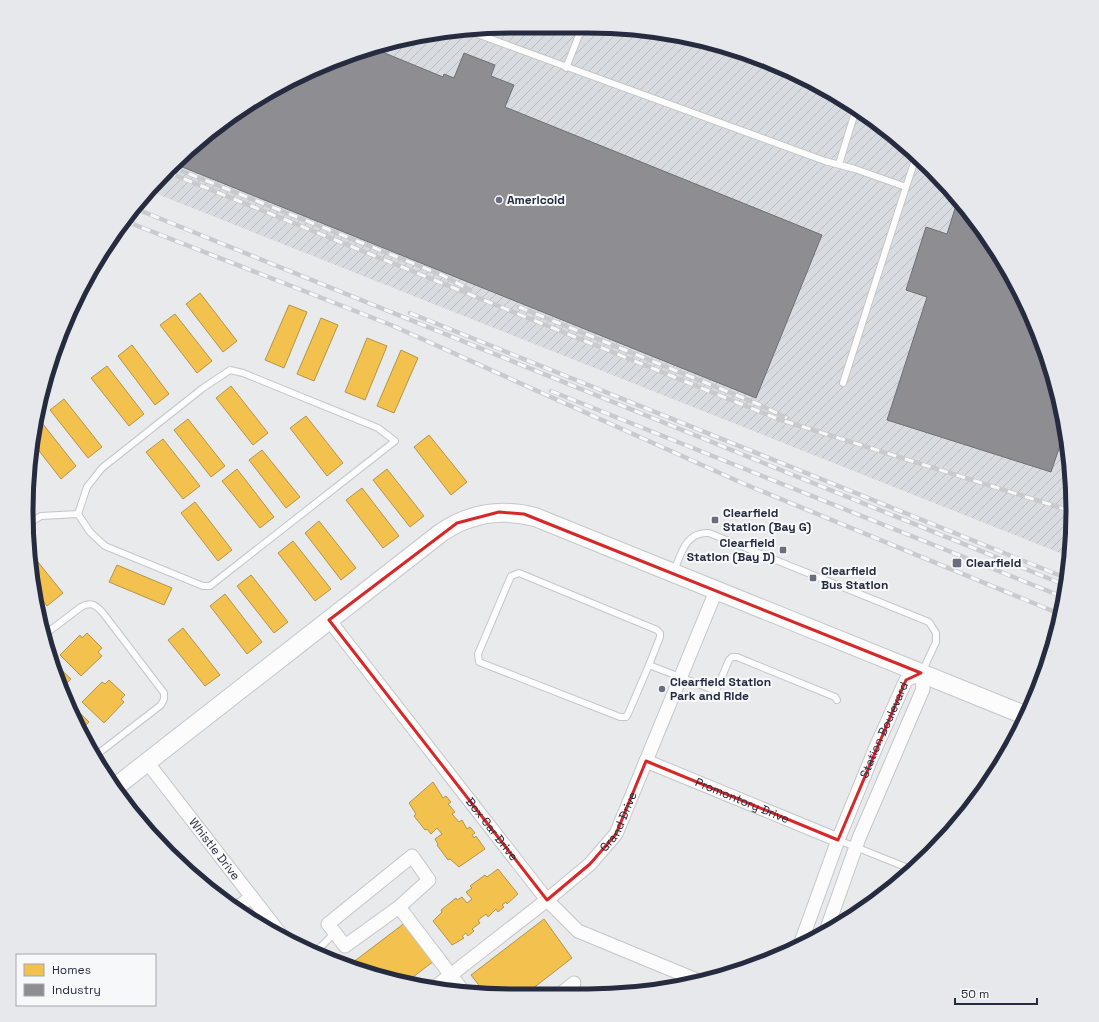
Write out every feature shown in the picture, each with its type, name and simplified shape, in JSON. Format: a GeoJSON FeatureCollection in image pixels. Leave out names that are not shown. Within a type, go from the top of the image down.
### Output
{"type":"FeatureCollection","features":[{"type":"Feature","properties":{"kind":"street"},"geometry":{"type":"LineString","coordinates":[[119,784],[442,532],[467,519],[486,514],[511,512],[535,517],[1021,714]]}},
{"type":"Feature","properties":{"kind":"street","name":"Grand Drive"},"geometry":{"type":"LineString","coordinates":[[440,984],[547,900],[590,864],[616,834],[716,591]]}},
{"type":"Feature","properties":{"kind":"street","name":"Box Car Drive"},"geometry":{"type":"LineString","coordinates":[[329,620],[547,900],[578,931],[691,978]]}},
{"type":"Feature","properties":{"kind":"street","name":"Station Boulevard"},"geometry":{"type":"LineString","coordinates":[[802,938],[838,840],[876,747],[906,680],[921,673],[923,689],[856,847],[829,924]]}},
{"type":"Feature","properties":{"kind":"street","name":"Promontory Drive"},"geometry":{"type":"LineString","coordinates":[[646,761],[838,840]]}},
{"type":"Feature","properties":{"kind":"street","name":"Whistle Drive"},"geometry":{"type":"LineString","coordinates":[[147,762],[275,926]]}},
{"type":"Feature","properties":{"kind":"street"},"geometry":{"type":"LineString","coordinates":[[412,856],[429,880],[399,907],[345,946],[328,924],[412,856]]}},
{"type":"Feature","properties":{"kind":"street"},"geometry":{"type":"LineString","coordinates":[[241,905],[252,897]]}},
{"type":"Feature","properties":{"kind":"street"},"geometry":{"type":"LineString","coordinates":[[399,907],[459,986]]}},
{"type":"Feature","properties":{"kind":"street"},"geometry":{"type":"LineString","coordinates":[[566,989],[574,983]]}},
{"type":"Feature","properties":{"kind":"lane"},"geometry":{"type":"LineString","coordinates":[[566,68],[579,35],[582,33]]}},
{"type":"Feature","properties":{"kind":"lane"},"geometry":{"type":"LineString","coordinates":[[477,34],[566,68],[825,161],[839,164],[906,187]]}},
{"type":"Feature","properties":{"kind":"lane"},"geometry":{"type":"LineString","coordinates":[[714,50],[749,61]]}},
{"type":"Feature","properties":{"kind":"lane"},"geometry":{"type":"LineString","coordinates":[[839,164],[854,114]]}},
{"type":"Feature","properties":{"kind":"lane"},"geometry":{"type":"LineString","coordinates":[[843,382],[914,162]]}},
{"type":"Feature","properties":{"kind":"lane"},"geometry":{"type":"LineString","coordinates":[[230,370],[244,373],[378,428],[395,441],[210,586],[203,586],[104,546],[90,532],[78,514],[87,487],[102,468],[203,388],[230,370]]}},
{"type":"Feature","properties":{"kind":"lane"},"geometry":{"type":"LineString","coordinates":[[33,521],[41,516],[78,514]]}},
{"type":"Feature","properties":{"kind":"lane"},"geometry":{"type":"LineString","coordinates":[[673,573],[688,541],[697,534],[709,533],[928,622],[936,633],[936,642],[933,651],[921,673]]}},
{"type":"Feature","properties":{"kind":"lane"},"geometry":{"type":"LineString","coordinates":[[519,573],[657,630],[660,633],[660,637],[649,664],[628,714],[626,717],[620,717],[479,662],[478,654],[511,576],[519,573]]}},
{"type":"Feature","properties":{"kind":"lane"},"geometry":{"type":"LineString","coordinates":[[48,632],[87,603],[92,604],[103,613],[164,693],[161,704],[99,753]]}},
{"type":"Feature","properties":{"kind":"lane"},"geometry":{"type":"LineString","coordinates":[[649,664],[716,691],[729,660],[732,657],[737,656],[835,697],[837,700]]}},
{"type":"Feature","properties":{"kind":"lane"},"geometry":{"type":"LineString","coordinates":[[838,840],[906,867]]}},
{"type":"Feature","properties":{"kind":"lane"},"geometry":{"type":"LineString","coordinates":[[319,949],[335,933]]}},
{"type":"Feature","properties":{"kind":"highlighted area"},"geometry":{"type":"Polygon","coordinates":[[[499,512],[524,514],[921,673],[906,680],[838,840],[646,761],[616,834],[590,864],[547,900],[329,620],[457,523],[499,512]]]}},
{"type":"Feature","properties":{"kind":"shaded area"},"geometry":{"type":"Polygon","coordinates":[[[480,34],[619,34],[681,42],[712,49],[771,69],[827,97],[879,132],[903,152],[926,173],[967,220],[1002,272],[1030,328],[1041,357],[1057,418],[1065,480],[1066,511],[1064,555],[155,193],[173,173],[220,132],[272,97],[328,69],[357,58],[418,42],[480,34]]]}},
{"type":"Feature","properties":{"kind":"building: Homes"},"geometry":{"type":"Polygon","coordinates":[[[200,293],[237,341],[223,352],[186,304],[200,293]]]}},
{"type":"Feature","properties":{"kind":"building: Homes"},"geometry":{"type":"Polygon","coordinates":[[[289,305],[307,312],[284,368],[265,360],[289,305]]]}},
{"type":"Feature","properties":{"kind":"building: Homes"},"geometry":{"type":"Polygon","coordinates":[[[175,314],[212,361],[197,373],[160,325],[175,314]]]}},
{"type":"Feature","properties":{"kind":"building: Homes"},"geometry":{"type":"Polygon","coordinates":[[[321,318],[338,325],[314,381],[297,374],[321,318]]]}},
{"type":"Feature","properties":{"kind":"building: Homes"},"geometry":{"type":"Polygon","coordinates":[[[367,338],[387,346],[365,400],[345,392],[367,338]]]}},
{"type":"Feature","properties":{"kind":"building: Homes"},"geometry":{"type":"Polygon","coordinates":[[[132,345],[169,394],[155,405],[118,356],[132,345]]]}},
{"type":"Feature","properties":{"kind":"building: Homes"},"geometry":{"type":"Polygon","coordinates":[[[401,350],[418,358],[394,413],[377,406],[401,350]]]}},
{"type":"Feature","properties":{"kind":"building: Homes"},"geometry":{"type":"Polygon","coordinates":[[[107,366],[144,414],[129,426],[91,378],[107,366]]]}},
{"type":"Feature","properties":{"kind":"building: Homes"},"geometry":{"type":"Polygon","coordinates":[[[231,386],[268,433],[253,445],[216,398],[231,386]]]}},
{"type":"Feature","properties":{"kind":"building: Homes"},"geometry":{"type":"Polygon","coordinates":[[[64,399],[102,447],[88,458],[50,410],[64,399]]]}},
{"type":"Feature","properties":{"kind":"building: Homes"},"geometry":{"type":"Polygon","coordinates":[[[306,416],[343,463],[327,476],[290,428],[306,416]]]}},
{"type":"Feature","properties":{"kind":"building: Homes"},"geometry":{"type":"Polygon","coordinates":[[[188,419],[225,466],[211,477],[174,430],[188,419]]]}},
{"type":"Feature","properties":{"kind":"building: Homes"},"geometry":{"type":"Polygon","coordinates":[[[41,422],[76,466],[61,479],[37,448],[41,422]]]}},
{"type":"Feature","properties":{"kind":"building: Homes"},"geometry":{"type":"Polygon","coordinates":[[[429,435],[467,482],[451,495],[414,447],[429,435]]]}},
{"type":"Feature","properties":{"kind":"building: Homes"},"geometry":{"type":"Polygon","coordinates":[[[163,439],[200,486],[183,499],[146,452],[163,439]]]}},
{"type":"Feature","properties":{"kind":"building: Homes"},"geometry":{"type":"Polygon","coordinates":[[[262,450],[300,497],[286,508],[249,460],[262,450]]]}},
{"type":"Feature","properties":{"kind":"building: Homes"},"geometry":{"type":"Polygon","coordinates":[[[237,469],[274,517],[260,528],[222,481],[237,469]]]}},
{"type":"Feature","properties":{"kind":"building: Homes"},"geometry":{"type":"Polygon","coordinates":[[[387,469],[424,516],[410,527],[373,480],[387,469]]]}},
{"type":"Feature","properties":{"kind":"building: Homes"},"geometry":{"type":"Polygon","coordinates":[[[362,488],[399,536],[383,548],[346,500],[362,488]]]}},
{"type":"Feature","properties":{"kind":"building: Homes"},"geometry":{"type":"Polygon","coordinates":[[[195,502],[232,550],[218,561],[181,513],[195,502]]]}},
{"type":"Feature","properties":{"kind":"building: Homes"},"geometry":{"type":"Polygon","coordinates":[[[319,521],[356,568],[341,580],[305,533],[319,521]]]}},
{"type":"Feature","properties":{"kind":"building: Homes"},"geometry":{"type":"Polygon","coordinates":[[[293,541],[331,589],[315,601],[278,553],[293,541]]]}},
{"type":"Feature","properties":{"kind":"building: Homes"},"geometry":{"type":"Polygon","coordinates":[[[36,559],[63,593],[47,606],[41,598],[36,559]]]}},
{"type":"Feature","properties":{"kind":"building: Homes"},"geometry":{"type":"Polygon","coordinates":[[[117,565],[172,588],[164,605],[109,582],[117,565]]]}},
{"type":"Feature","properties":{"kind":"building: Homes"},"geometry":{"type":"Polygon","coordinates":[[[251,575],[288,622],[274,633],[237,586],[251,575]]]}},
{"type":"Feature","properties":{"kind":"building: Homes"},"geometry":{"type":"Polygon","coordinates":[[[225,594],[262,642],[247,654],[210,606],[225,594]]]}},
{"type":"Feature","properties":{"kind":"building: Homes"},"geometry":{"type":"Polygon","coordinates":[[[183,628],[220,675],[205,686],[168,640],[183,628]]]}},
{"type":"Feature","properties":{"kind":"building: Homes"},"geometry":{"type":"Polygon","coordinates":[[[87,633],[102,648],[98,652],[102,656],[81,676],[60,655],[80,635],[82,638],[87,633]]]}},
{"type":"Feature","properties":{"kind":"building: Homes"},"geometry":{"type":"Polygon","coordinates":[[[59,668],[71,679],[65,685],[59,668]]]}},
{"type":"Feature","properties":{"kind":"building: Homes"},"geometry":{"type":"Polygon","coordinates":[[[109,680],[125,695],[121,699],[124,702],[104,723],[82,702],[102,682],[105,684],[109,680]]]}},
{"type":"Feature","properties":{"kind":"building: Homes"},"geometry":{"type":"Polygon","coordinates":[[[76,709],[89,722],[84,727],[76,709]]]}},
{"type":"Feature","properties":{"kind":"building: Homes"},"geometry":{"type":"Polygon","coordinates":[[[433,782],[443,798],[446,796],[451,802],[448,804],[455,812],[452,814],[459,822],[462,820],[467,829],[470,827],[475,833],[472,835],[474,838],[476,836],[485,849],[459,867],[450,859],[448,860],[437,845],[438,844],[435,839],[442,834],[437,828],[431,834],[427,829],[425,830],[414,816],[416,814],[409,803],[433,782]]]}},
{"type":"Feature","properties":{"kind":"building: Homes"},"geometry":{"type":"Polygon","coordinates":[[[498,869],[518,894],[507,904],[506,902],[502,905],[504,907],[498,912],[496,909],[488,917],[486,914],[478,920],[480,923],[472,929],[474,931],[468,936],[466,933],[462,936],[464,938],[452,945],[433,921],[442,912],[441,910],[456,898],[457,900],[462,897],[467,903],[472,899],[466,892],[472,888],[470,886],[485,875],[487,877],[498,869]]]}},
{"type":"Feature","properties":{"kind":"building: Homes"},"geometry":{"type":"Polygon","coordinates":[[[544,919],[572,958],[532,989],[481,988],[471,975],[544,919]]]}},
{"type":"Feature","properties":{"kind":"building: Homes"},"geometry":{"type":"Polygon","coordinates":[[[406,922],[434,961],[411,978],[353,962],[406,922]]]}},
{"type":"Feature","properties":{"kind":"building: Industry","name":"Americold"},"geometry":{"type":"Polygon","coordinates":[[[380,51],[443,77],[444,74],[454,78],[464,53],[495,65],[491,76],[514,85],[505,107],[822,235],[756,398],[180,166],[220,132],[272,97],[328,69],[357,58],[380,51]]]}},
{"type":"Feature","properties":{"kind":"building: Industry"},"geometry":{"type":"Polygon","coordinates":[[[956,206],[985,245],[1002,272],[1030,328],[1050,387],[1061,443],[1051,472],[887,420],[927,297],[906,290],[926,227],[947,234],[956,206]]]}},
{"type":"Feature","properties":{"kind":"railway"},"geometry":{"type":"LineString","coordinates":[[177,169],[442,275],[470,290]]}},
{"type":"Feature","properties":{"kind":"railway"},"geometry":{"type":"LineString","coordinates":[[172,174],[778,419],[1066,509]]}},
{"type":"Feature","properties":{"kind":"railway"},"geometry":{"type":"LineString","coordinates":[[140,210],[1060,583]]}},
{"type":"Feature","properties":{"kind":"railway"},"geometry":{"type":"LineString","coordinates":[[130,223],[391,325],[742,483],[1055,612]]}},
{"type":"Feature","properties":{"kind":"railway"},"geometry":{"type":"LineString","coordinates":[[519,307],[758,404],[787,418]]}},
{"type":"Feature","properties":{"kind":"railway"},"geometry":{"type":"LineString","coordinates":[[410,313],[1061,576]]}},
{"type":"Feature","properties":{"kind":"railway"},"geometry":{"type":"LineString","coordinates":[[551,391],[1058,595]]}},
{"type":"Feature","properties":{"kind":"place","name":"Americold"},"geometry":{"type":"Point","coordinates":[499,200]}},
{"type":"Feature","properties":{"kind":"place","name":"Clearfield Station (Bay G)"},"geometry":{"type":"Point","coordinates":[715,520]}},
{"type":"Feature","properties":{"kind":"place","name":"Clearfield Station (Bay D)"},"geometry":{"type":"Point","coordinates":[783,550]}},
{"type":"Feature","properties":{"kind":"place","name":"Clearfield"},"geometry":{"type":"Point","coordinates":[957,563]}},
{"type":"Feature","properties":{"kind":"place","name":"Clearfield Bus Station"},"geometry":{"type":"Point","coordinates":[813,578]}},
{"type":"Feature","properties":{"kind":"place","name":"Clearfield Station Park and Ride"},"geometry":{"type":"Point","coordinates":[662,689]}}]}
